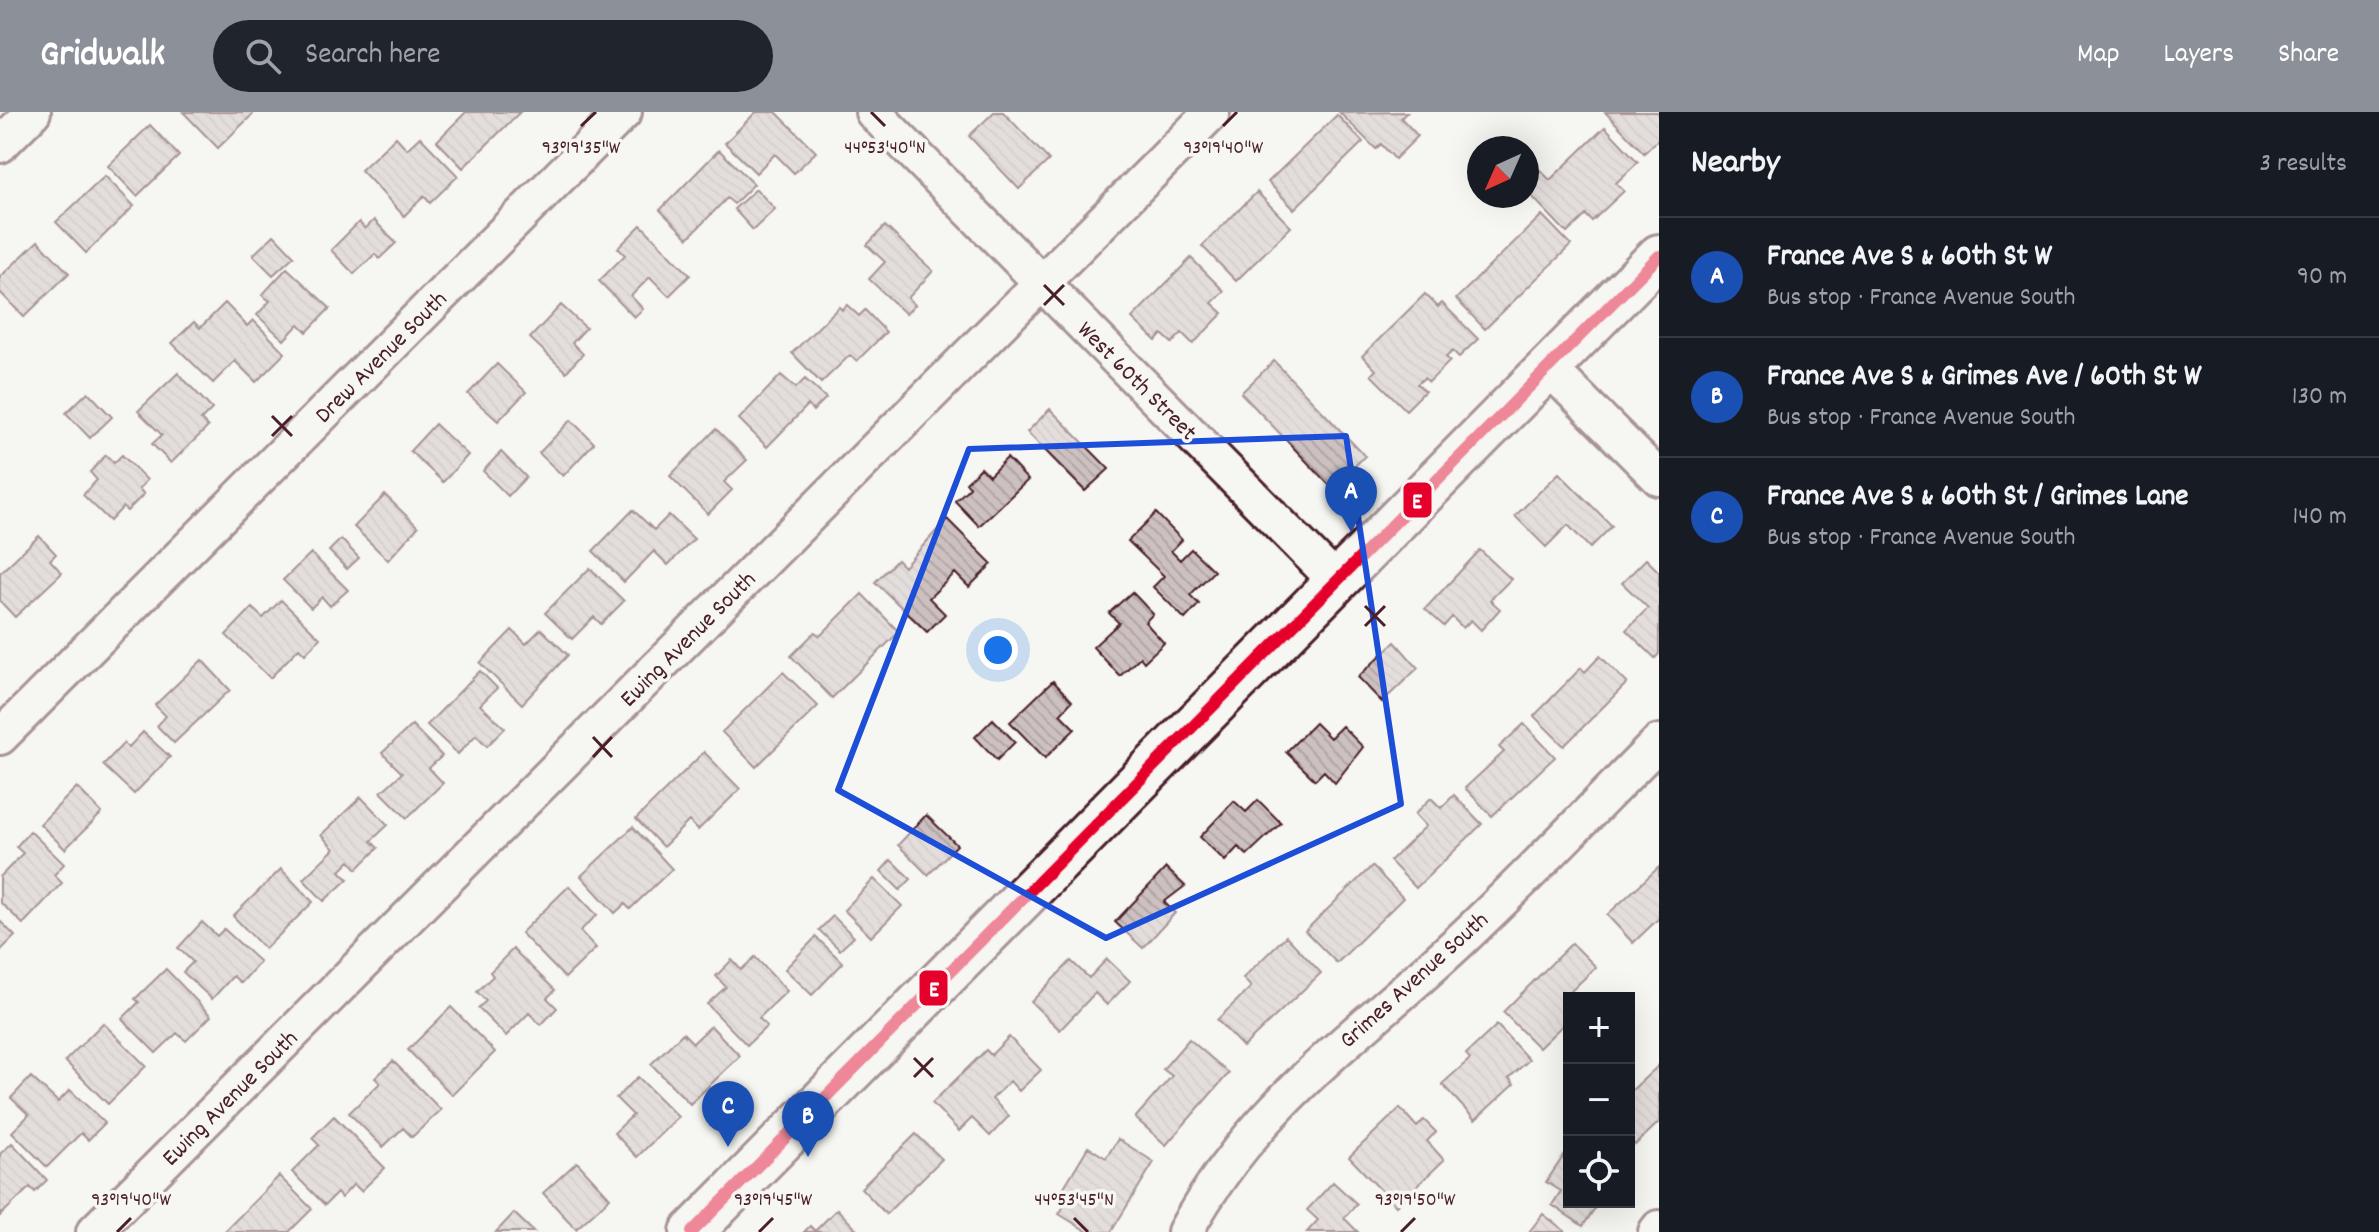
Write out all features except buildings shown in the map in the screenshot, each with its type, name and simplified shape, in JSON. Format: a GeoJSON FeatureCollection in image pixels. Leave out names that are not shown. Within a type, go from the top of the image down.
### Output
{"type":"FeatureCollection","features":[{"type":"Feature","properties":{"kind":"main road"},"geometry":{"type":"LineString","coordinates":[[692,1232],[1659,256]]}},
{"type":"Feature","properties":{"kind":"street"},"geometry":{"type":"LineString","coordinates":[[0,145],[33,112]]}},
{"type":"Feature","properties":{"kind":"street","name":"Drew Avenue South"},"geometry":{"type":"LineString","coordinates":[[0,737],[624,112]]}},
{"type":"Feature","properties":{"kind":"street","name":"West 60th Street"},"geometry":{"type":"LineString","coordinates":[[873,112],[1335,580]]}},
{"type":"Feature","properties":{"kind":"street","name":"Ewing Avenue South"},"geometry":{"type":"LineString","coordinates":[[94,1232],[1212,112]]}},
{"type":"Feature","properties":{"kind":"street"},"geometry":{"type":"LineString","coordinates":[[1548,367],[1659,478]]}},
{"type":"Feature","properties":{"kind":"street","name":"Grimes Avenue South"},"geometry":{"type":"LineString","coordinates":[[1185,1232],[1230,1160],[1282,1098],[1465,936],[1659,742]]}},
{"type":"Feature","properties":{"kind":"highlighted area"},"geometry":{"type":"Polygon","coordinates":[[[1346,436],[1401,804],[1106,938],[838,790],[969,449],[1346,436]]]}},
{"type":"Feature","properties":{"kind":"transit line","name":"E"},"geometry":{"type":"LineString","coordinates":[[692,1232],[1659,256]]}},
{"type":"Feature","properties":{"kind":"place","name":"France Ave S & 60th St W"},"geometry":{"type":"Point","coordinates":[1351,532]}},
{"type":"Feature","properties":{"kind":"place","name":"France Ave S & 60th St / Grimes Lane"},"geometry":{"type":"Point","coordinates":[728,1147]}},
{"type":"Feature","properties":{"kind":"place","name":"France Ave S & Grimes Ave / 60th St W"},"geometry":{"type":"Point","coordinates":[808,1157]}}]}
